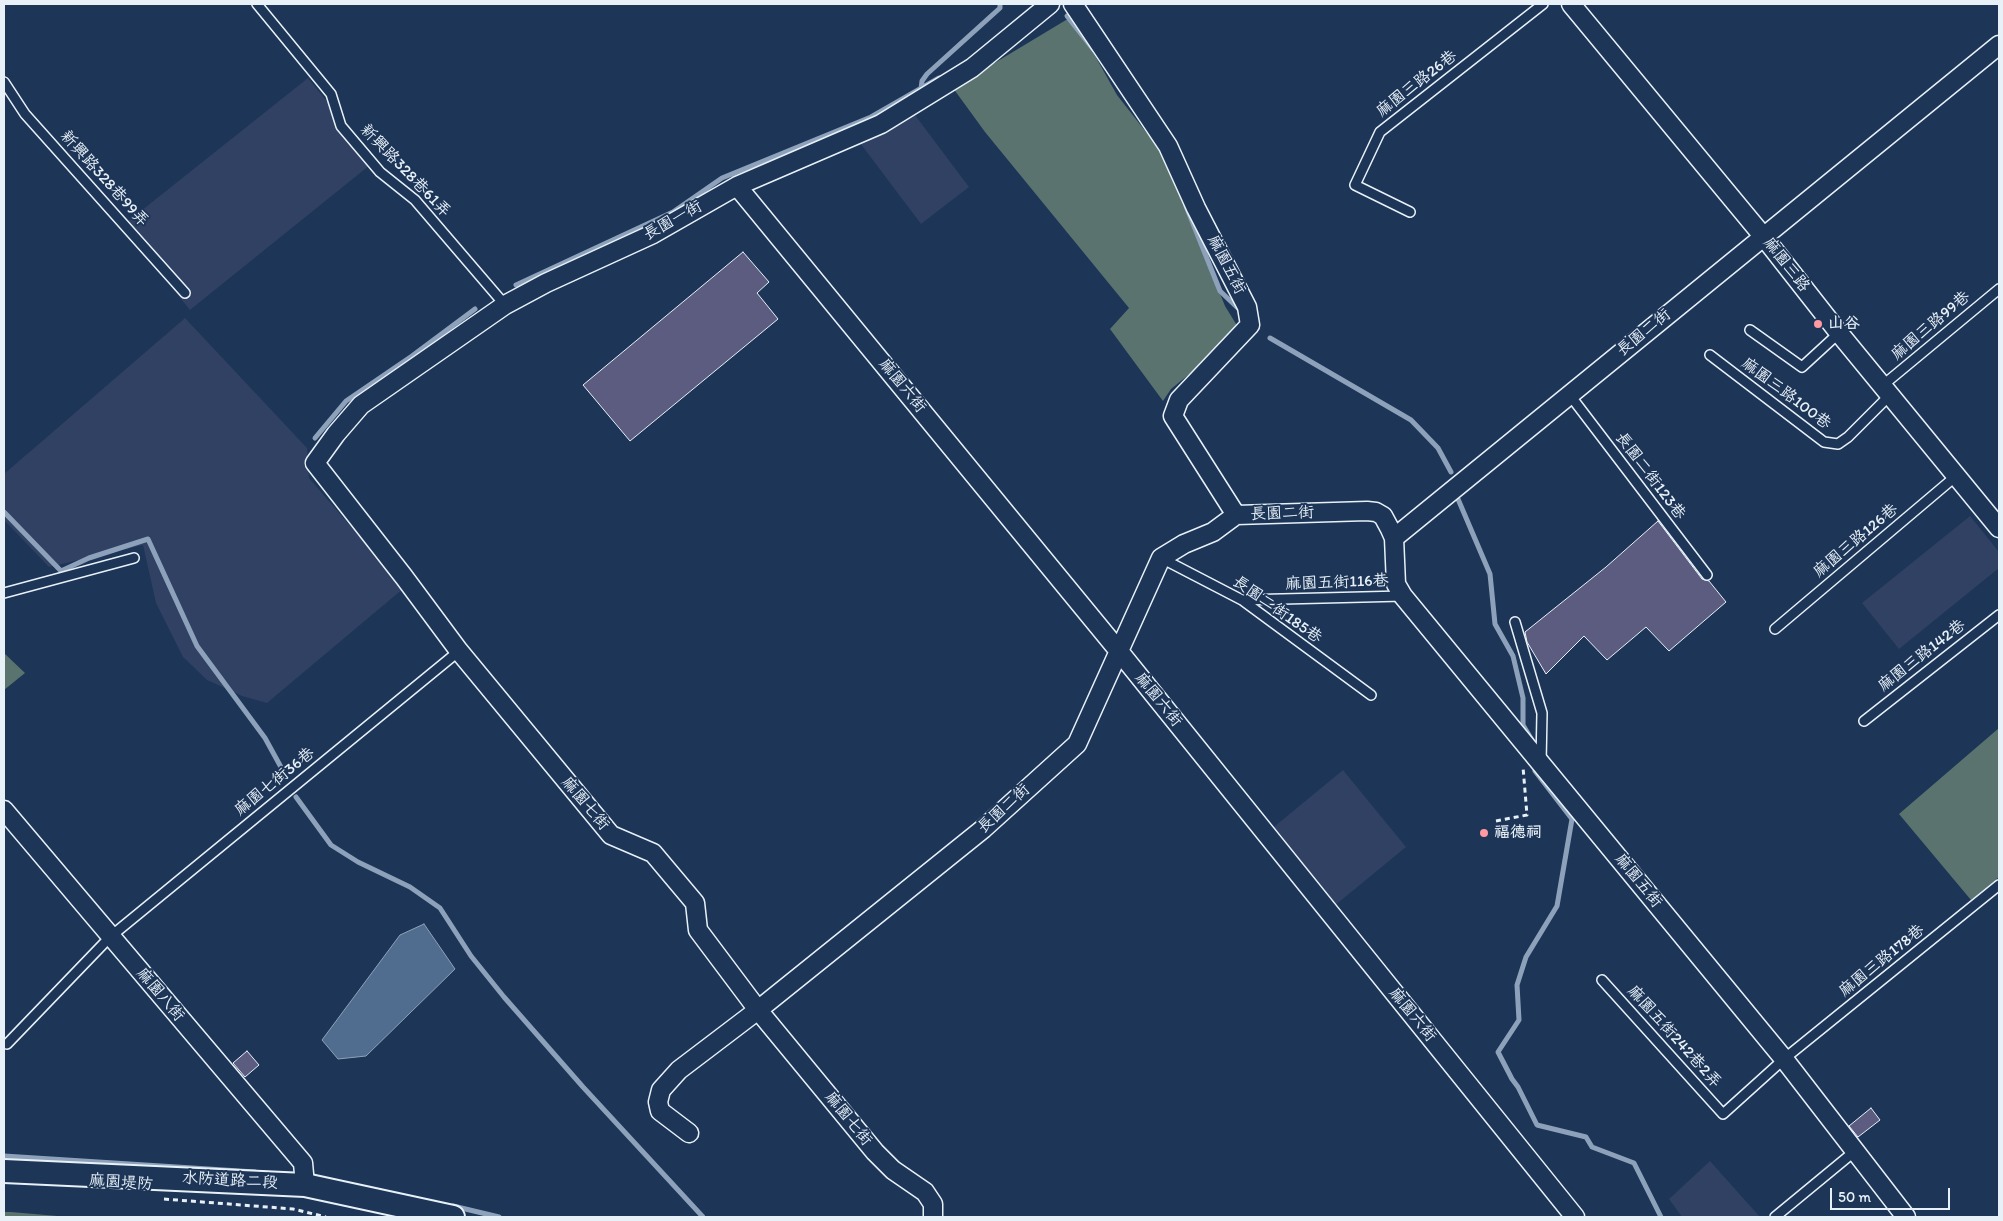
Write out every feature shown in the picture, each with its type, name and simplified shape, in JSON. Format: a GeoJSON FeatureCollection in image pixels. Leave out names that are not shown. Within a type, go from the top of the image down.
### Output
{"type":"FeatureCollection","features":[{"type":"Feature","properties":{"kind":"street","name":"長園一街"},"geometry":{"type":"LineString","coordinates":[[315,463],[336,434],[361,405],[505,305],[546,283],[653,234],[737,186],[881,124],[972,68],[1050,4]]}},
{"type":"Feature","properties":{"kind":"street","name":"麻園五街"},"geometry":{"type":"LineString","coordinates":[[1073,4],[1168,146],[1196,208],[1247,307],[1250,325],[1179,400],[1173,416],[1236,515]]}},
{"type":"Feature","properties":{"kind":"street","name":"麻園三路"},"geometry":{"type":"LineString","coordinates":[[1572,4],[1763,236],[1839,333],[1999,528]]}},
{"type":"Feature","properties":{"kind":"street","name":"長園二街"},"geometry":{"type":"LineString","coordinates":[[689,1133],[660,1111],[658,1102],[661,1090],[679,1070],[758,1010],[983,829],[1076,744],[1161,558],[1184,544],[1213,532],[1236,515],[1376,512],[1383,516],[1394,538],[1999,45]]}},
{"type":"Feature","properties":{"kind":"street","name":"麻園六街"},"geometry":{"type":"LineString","coordinates":[[737,186],[1118,650],[1575,1217]]}},
{"type":"Feature","properties":{"kind":"street","name":"麻園七街"},"geometry":{"type":"LineString","coordinates":[[315,463],[459,651],[611,835],[652,853],[696,903],[698,930],[758,1010],[875,1152],[893,1170],[925,1192],[933,1204],[933,1217]]}},
{"type":"Feature","properties":{"kind":"street","name":"麻園五街"},"geometry":{"type":"LineString","coordinates":[[1394,538],[1396,584],[1403,596],[1784,1059],[1906,1217]]}},
{"type":"Feature","properties":{"kind":"street","name":"麻園八街"},"geometry":{"type":"LineString","coordinates":[[4,810],[303,1163],[305,1185]]}},
{"type":"Feature","properties":{"kind":"street","name":"水防道路二段"},"geometry":{"type":"LineString","coordinates":[[4,1171],[305,1185],[453,1217]]}},
{"type":"Feature","properties":{"kind":"lane","name":"新興路328巷61弄"},"geometry":{"type":"LineString","coordinates":[[257,4],[331,94],[340,126],[380,172],[415,200],[505,305]]}},
{"type":"Feature","properties":{"kind":"lane","name":"麻園三路26巷"},"geometry":{"type":"LineString","coordinates":[[1410,212],[1355,185],[1380,132],[1543,4]]}},
{"type":"Feature","properties":{"kind":"lane","name":"新興路328巷99弄"},"geometry":{"type":"LineString","coordinates":[[4,82],[26,114],[185,293]]}},
{"type":"Feature","properties":{"kind":"lane","name":"麻園三路99巷"},"geometry":{"type":"LineString","coordinates":[[1886,390],[1999,289]]}},
{"type":"Feature","properties":{"kind":"lane"},"geometry":{"type":"LineString","coordinates":[[1750,330],[1802,367],[1839,333]]}},
{"type":"Feature","properties":{"kind":"lane","name":"麻園三路100巷"},"geometry":{"type":"LineString","coordinates":[[1710,355],[1824,442],[1838,444],[1848,437],[1886,390]]}},
{"type":"Feature","properties":{"kind":"lane","name":"長園二街123巷"},"geometry":{"type":"LineString","coordinates":[[1570,394],[1707,575]]}},
{"type":"Feature","properties":{"kind":"lane","name":"麻園三路126巷"},"geometry":{"type":"LineString","coordinates":[[1775,629],[1956,476]]}},
{"type":"Feature","properties":{"kind":"lane"},"geometry":{"type":"LineString","coordinates":[[4,593],[134,558]]}},
{"type":"Feature","properties":{"kind":"lane","name":"長園二街185巷"},"geometry":{"type":"LineString","coordinates":[[1161,558],[1242,600],[1370,695]]}},
{"type":"Feature","properties":{"kind":"lane","name":"麻園五街116巷"},"geometry":{"type":"LineString","coordinates":[[1242,600],[1403,596]]}},
{"type":"Feature","properties":{"kind":"lane","name":"麻園三路142巷"},"geometry":{"type":"LineString","coordinates":[[1864,721],[1999,615]]}},
{"type":"Feature","properties":{"kind":"lane"},"geometry":{"type":"LineString","coordinates":[[1515,622],[1542,713],[1541,763]]}},
{"type":"Feature","properties":{"kind":"lane","name":"麻園七街36巷"},"geometry":{"type":"LineString","coordinates":[[7,1044],[110,937],[459,651]]}},
{"type":"Feature","properties":{"kind":"lane","name":"麻園三路178巷"},"geometry":{"type":"LineString","coordinates":[[1723,1114],[1784,1059],[1999,885]]}},
{"type":"Feature","properties":{"kind":"lane","name":"麻園五街242巷2弄"},"geometry":{"type":"LineString","coordinates":[[1602,980],[1723,1114]]}},
{"type":"Feature","properties":{"kind":"lane"},"geometry":{"type":"LineString","coordinates":[[1775,1217],[1855,1151]]}},
{"type":"Feature","properties":{"kind":"path"},"geometry":{"type":"LineString","coordinates":[[1496,821],[1527,815],[1522,766]]}},
{"type":"Feature","properties":{"kind":"path","name":"麻園堤防"},"geometry":{"type":"LineString","coordinates":[[157,1199],[293,1209],[326,1217]]}},
{"type":"Feature","properties":{"kind":"shaded area"},"geometry":{"type":"Polygon","coordinates":[[[308,78],[375,161],[190,310],[122,226],[308,78]]]}},
{"type":"Feature","properties":{"kind":"shaded area"},"geometry":{"type":"Polygon","coordinates":[[[912,111],[969,187],[921,224],[854,135],[912,111]]]}},
{"type":"Feature","properties":{"kind":"shaded area"},"geometry":{"type":"Polygon","coordinates":[[[185,318],[307,448],[309,478],[404,588],[267,703],[242,696],[207,680],[183,657],[156,603],[143,545],[49,567],[4,520],[4,474],[185,318]]]}},
{"type":"Feature","properties":{"kind":"shaded area"},"geometry":{"type":"Polygon","coordinates":[[[1970,516],[1999,552],[1999,568],[1899,649],[1862,603],[1970,516]]]}},
{"type":"Feature","properties":{"kind":"shaded area"},"geometry":{"type":"Polygon","coordinates":[[[1343,770],[1406,847],[1333,907],[1269,831],[1343,770]]]}},
{"type":"Feature","properties":{"kind":"shaded area"},"geometry":{"type":"Polygon","coordinates":[[[424,924],[455,969],[366,1056],[338,1059],[322,1040],[400,935],[424,924]]]}},
{"type":"Feature","properties":{"kind":"shaded area"},"geometry":{"type":"Polygon","coordinates":[[[1710,1161],[1760,1217],[1682,1217],[1669,1199],[1710,1161]]]}},
{"type":"Feature","properties":{"kind":"green space"},"geometry":{"type":"Polygon","coordinates":[[[1066,20],[1075,20],[1117,95],[1164,155],[1225,306],[1241,332],[1171,389],[1163,401],[1110,329],[1129,308],[985,132],[953,88],[1066,20]]]}},
{"type":"Feature","properties":{"kind":"green space"},"geometry":{"type":"Polygon","coordinates":[[[4,653],[25,673],[4,690],[4,653]]]}},
{"type":"Feature","properties":{"kind":"green space"},"geometry":{"type":"Polygon","coordinates":[[[1999,728],[1999,877],[1971,900],[1899,814],[1999,728]]]}},
{"type":"Feature","properties":{"kind":"green space"},"geometry":{"type":"Polygon","coordinates":[[[4,1212],[11,1212],[69,1217],[4,1217],[4,1212]]]}},
{"type":"Feature","properties":{"kind":"building"},"geometry":{"type":"Polygon","coordinates":[[[743,252],[769,282],[757,293],[778,319],[630,441],[583,385],[743,252]]]}},
{"type":"Feature","properties":{"kind":"building"},"geometry":{"type":"Polygon","coordinates":[[[1658,521],[1702,579],[1709,581],[1726,602],[1669,651],[1646,627],[1607,660],[1584,636],[1546,674],[1527,642],[1525,632],[1606,567],[1658,521]]]}},
{"type":"Feature","properties":{"kind":"building"},"geometry":{"type":"Polygon","coordinates":[[[247,1051],[259,1065],[245,1077],[233,1063],[247,1051]]]}},
{"type":"Feature","properties":{"kind":"building"},"geometry":{"type":"Polygon","coordinates":[[[1871,1108],[1880,1120],[1858,1137],[1849,1126],[1871,1108]]]}},
{"type":"Feature","properties":{"kind":"waterway"},"geometry":{"type":"LineString","coordinates":[[921,89],[922,81],[927,74],[1000,8],[1000,4]]}},
{"type":"Feature","properties":{"kind":"waterway"},"geometry":{"type":"LineString","coordinates":[[1067,16],[1093,49]]}},
{"type":"Feature","properties":{"kind":"waterway"},"geometry":{"type":"LineString","coordinates":[[516,285],[673,212],[722,178],[871,117],[939,78]]}},
{"type":"Feature","properties":{"kind":"waterway"},"geometry":{"type":"LineString","coordinates":[[1186,206],[1220,291],[1242,312]]}},
{"type":"Feature","properties":{"kind":"waterway"},"geometry":{"type":"LineString","coordinates":[[315,438],[346,401],[412,356],[475,309]]}},
{"type":"Feature","properties":{"kind":"waterway"},"geometry":{"type":"LineString","coordinates":[[1270,338],[1411,420],[1438,448],[1451,472]]}},
{"type":"Feature","properties":{"kind":"waterway"},"geometry":{"type":"LineString","coordinates":[[1458,499],[1490,574],[1495,624],[1513,656],[1523,698],[1523,725],[1532,740]]}},
{"type":"Feature","properties":{"kind":"waterway"},"geometry":{"type":"LineString","coordinates":[[4,512],[61,571],[89,558],[148,539],[197,646],[265,738],[282,769]]}},
{"type":"Feature","properties":{"kind":"waterway"},"geometry":{"type":"LineString","coordinates":[[1535,771],[1572,819],[1557,906],[1526,957],[1517,985],[1519,1020],[1498,1052],[1537,1125],[1586,1137],[1592,1147],[1634,1163],[1661,1217]]}},
{"type":"Feature","properties":{"kind":"waterway"},"geometry":{"type":"LineString","coordinates":[[296,797],[331,845],[358,862],[410,887],[440,908],[471,956],[504,997],[583,1087],[703,1217]]}},
{"type":"Feature","properties":{"kind":"waterway"},"geometry":{"type":"LineString","coordinates":[[4,1156],[255,1172]]}},
{"type":"Feature","properties":{"kind":"waterway"},"geometry":{"type":"LineString","coordinates":[[453,1206],[499,1217]]}},
{"type":"Feature","properties":{"kind":"place","name":"山谷"},"geometry":{"type":"Point","coordinates":[1818,324]}},
{"type":"Feature","properties":{"kind":"place","name":"福德祠"},"geometry":{"type":"Point","coordinates":[1484,833]}}]}
